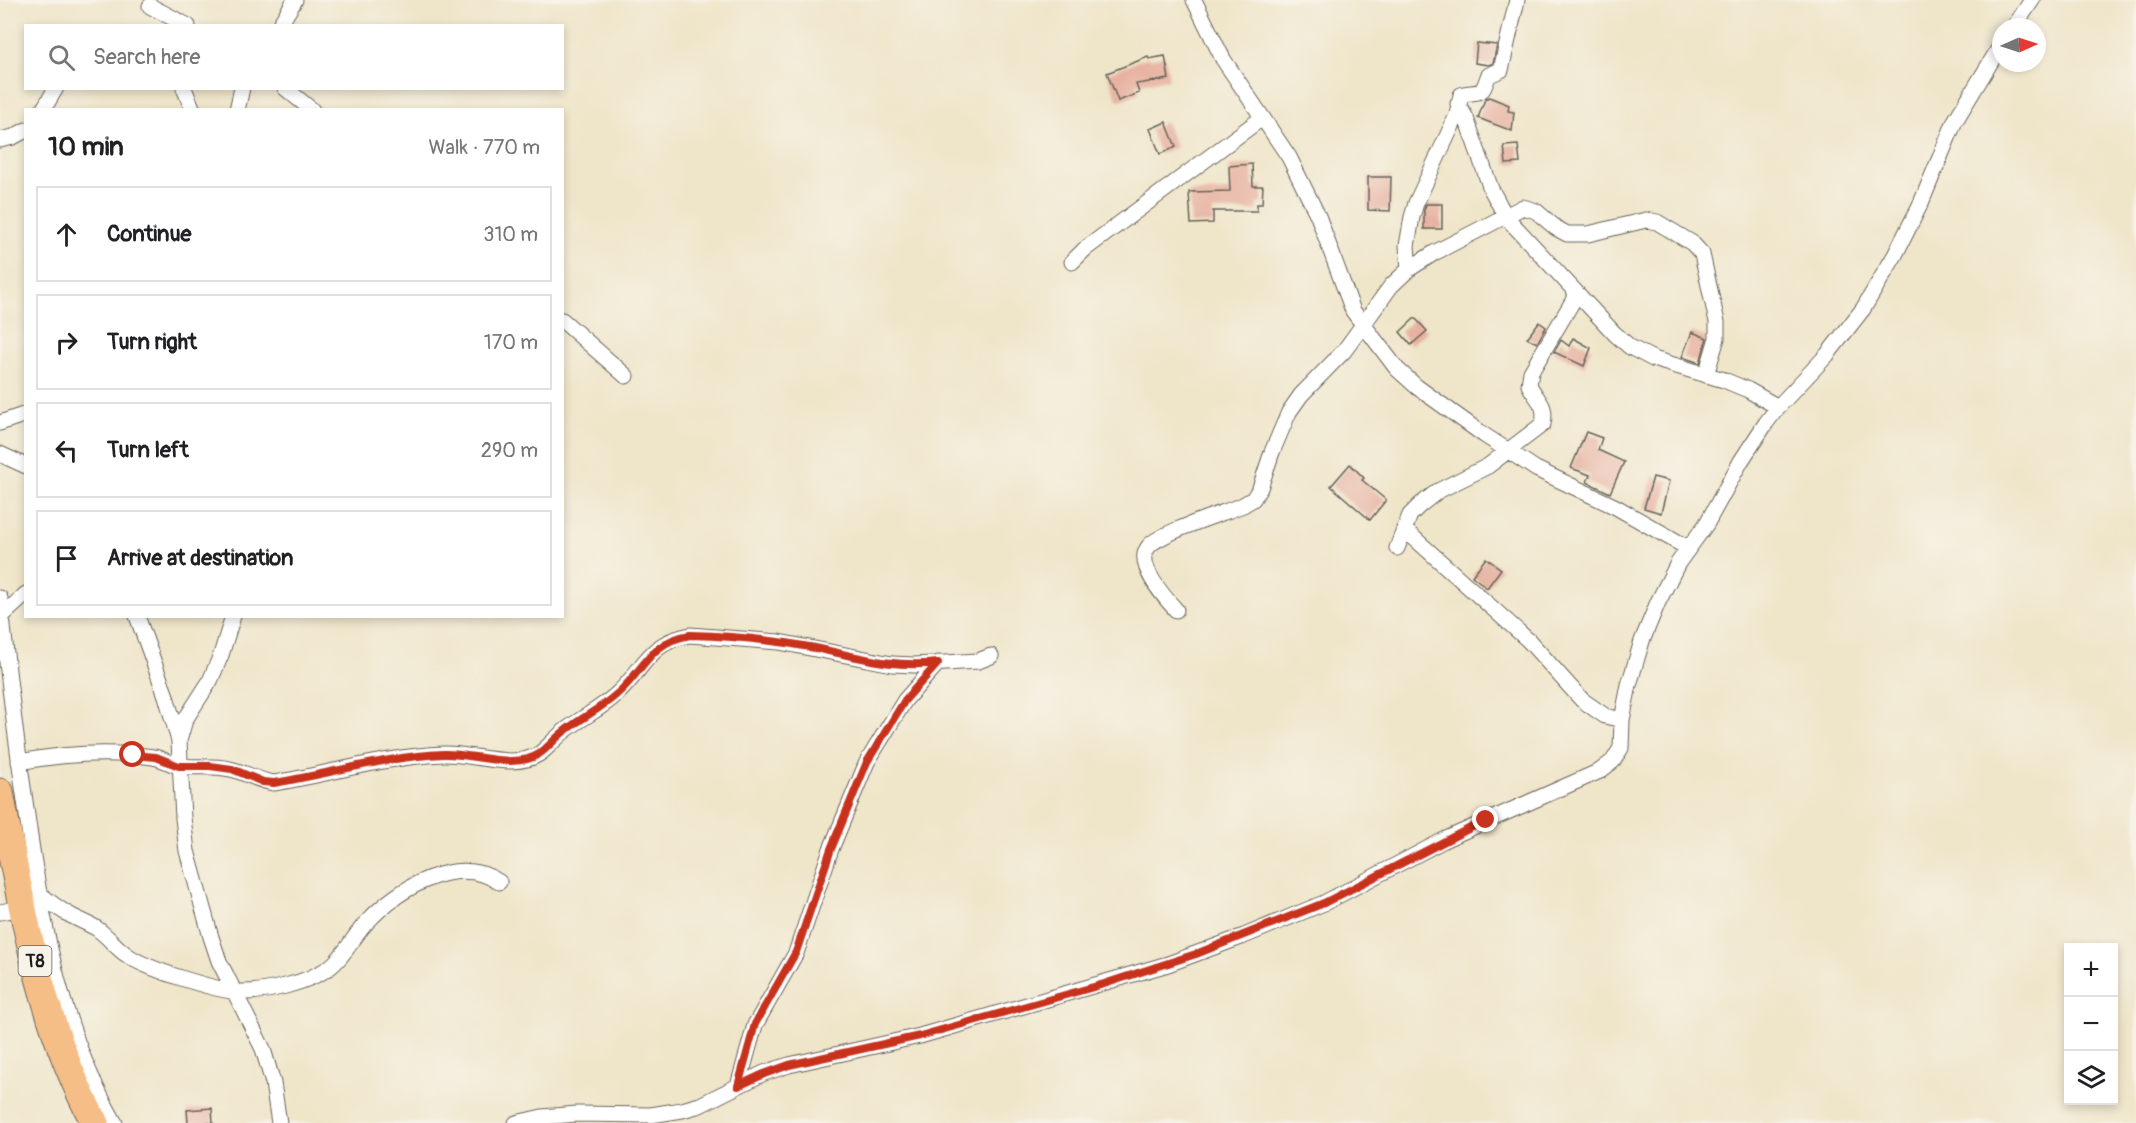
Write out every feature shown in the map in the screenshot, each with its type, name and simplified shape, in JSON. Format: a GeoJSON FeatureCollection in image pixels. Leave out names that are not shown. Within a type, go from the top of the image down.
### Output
{"type":"FeatureCollection","features":[{"type":"Feature","properties":{"kind":"highway","name":"T8"},"geometry":{"type":"LineString","coordinates":[[0,792],[20,905],[38,973],[58,1037],[83,1101],[95,1123]]}},
{"type":"Feature","properties":{"kind":"street"},"geometry":{"type":"LineString","coordinates":[[280,24],[295,0]]}},
{"type":"Feature","properties":{"kind":"street"},"geometry":{"type":"LineString","coordinates":[[1194,0],[1223,59],[1289,157],[1318,216],[1353,311],[1397,369],[1417,387],[1536,469],[1616,507],[1688,548]]}},
{"type":"Feature","properties":{"kind":"street"},"geometry":{"type":"LineString","coordinates":[[1409,269],[1407,246],[1416,203],[1457,115],[1461,95],[1465,92],[1479,92],[1489,75],[1501,70],[1517,0]]}},
{"type":"Feature","properties":{"kind":"street"},"geometry":{"type":"LineString","coordinates":[[2020,18],[2032,0]]}},
{"type":"Feature","properties":{"kind":"street"},"geometry":{"type":"LineString","coordinates":[[149,3],[157,24]]}},
{"type":"Feature","properties":{"kind":"street"},"geometry":{"type":"LineString","coordinates":[[149,3],[185,24]]}},
{"type":"Feature","properties":{"kind":"street"},"geometry":{"type":"LineString","coordinates":[[516,1123],[577,1114],[667,1114],[700,1105],[764,1074],[789,1065],[920,1036],[1104,984],[1186,957],[1281,921],[1364,883],[1466,829],[1600,771],[1613,760],[1621,748],[1622,720],[1629,685],[1642,641],[1658,602],[1688,548],[1707,523],[1753,441],[1778,407],[1827,356],[1863,309],[1895,255],[1921,203],[1955,121],[1992,60]]}},
{"type":"Feature","properties":{"kind":"street"},"geometry":{"type":"LineString","coordinates":[[44,108],[55,90]]}},
{"type":"Feature","properties":{"kind":"street"},"geometry":{"type":"LineString","coordinates":[[185,90],[192,108]]}},
{"type":"Feature","properties":{"kind":"street"},"geometry":{"type":"LineString","coordinates":[[237,108],[242,90]]}},
{"type":"Feature","properties":{"kind":"street"},"geometry":{"type":"LineString","coordinates":[[287,90],[310,108]]}},
{"type":"Feature","properties":{"kind":"street"},"geometry":{"type":"LineString","coordinates":[[1458,104],[1466,118],[1491,189],[1506,217],[1615,334],[1630,347],[1653,359],[1748,390],[1778,407]]}},
{"type":"Feature","properties":{"kind":"street"},"geometry":{"type":"LineString","coordinates":[[1072,262],[1084,249],[1262,118]]}},
{"type":"Feature","properties":{"kind":"street"},"geometry":{"type":"LineString","coordinates":[[0,140],[14,137],[24,131]]}},
{"type":"Feature","properties":{"kind":"street"},"geometry":{"type":"LineString","coordinates":[[1176,610],[1163,596],[1148,569],[1145,556],[1149,546],[1177,530],[1253,499],[1265,477],[1272,452],[1289,412],[1301,395],[1344,351],[1391,286],[1409,269],[1448,245],[1506,217],[1519,208],[1536,211],[1562,232],[1576,235],[1611,230],[1647,220],[1657,222],[1692,243],[1702,254],[1717,322],[1717,338],[1706,375]]}},
{"type":"Feature","properties":{"kind":"street"},"geometry":{"type":"LineString","coordinates":[[1397,548],[1410,515],[1438,491],[1470,477],[1543,424],[1545,412],[1542,403],[1529,385],[1531,372],[1577,294]]}},
{"type":"Feature","properties":{"kind":"street"},"geometry":{"type":"LineString","coordinates":[[564,322],[626,376]]}},
{"type":"Feature","properties":{"kind":"street"},"geometry":{"type":"LineString","coordinates":[[0,423],[24,415]]}},
{"type":"Feature","properties":{"kind":"street"},"geometry":{"type":"LineString","coordinates":[[0,454],[24,465]]}},
{"type":"Feature","properties":{"kind":"street"},"geometry":{"type":"LineString","coordinates":[[1404,529],[1529,641],[1582,700],[1605,716],[1622,720]]}},
{"type":"Feature","properties":{"kind":"street"},"geometry":{"type":"LineString","coordinates":[[2,616],[24,596]]}},
{"type":"Feature","properties":{"kind":"street"},"geometry":{"type":"LineString","coordinates":[[0,598],[19,762],[20,905],[50,955],[80,1050],[115,1123]]}},
{"type":"Feature","properties":{"kind":"street"},"geometry":{"type":"LineString","coordinates":[[138,618],[166,696],[179,741]]}},
{"type":"Feature","properties":{"kind":"street"},"geometry":{"type":"LineString","coordinates":[[232,618],[210,681],[184,720],[179,741],[179,766],[187,851],[211,937],[234,991],[263,1049],[273,1083],[279,1123]]}},
{"type":"Feature","properties":{"kind":"street"},"geometry":{"type":"LineString","coordinates":[[19,762],[54,756],[133,755],[156,757],[179,766],[232,769],[263,782],[274,783],[395,760],[444,754],[526,760],[539,754],[567,729],[620,692],[647,657],[662,644],[677,637],[690,635],[779,642],[882,663],[915,665],[978,661],[991,656]]}},
{"type":"Feature","properties":{"kind":"street"},"geometry":{"type":"LineString","coordinates":[[738,1086],[755,1024],[796,952],[831,849],[867,762],[905,700],[938,663]]}},
{"type":"Feature","properties":{"kind":"street"},"geometry":{"type":"LineString","coordinates":[[20,905],[67,914],[96,928],[136,961],[177,976],[245,992],[272,988],[313,977],[332,966],[366,922],[406,890],[450,872],[488,874],[499,882]]}},
{"type":"Feature","properties":{"kind":"building"},"geometry":{"type":"Polygon","coordinates":[[[1477,43],[1497,45],[1493,63],[1489,65],[1475,63],[1477,43]]]}},
{"type":"Feature","properties":{"kind":"building"},"geometry":{"type":"Polygon","coordinates":[[[1165,56],[1169,79],[1136,84],[1139,93],[1118,101],[1107,73],[1148,57],[1149,59],[1165,56]]]}},
{"type":"Feature","properties":{"kind":"building"},"geometry":{"type":"Polygon","coordinates":[[[1489,97],[1509,105],[1508,111],[1514,112],[1512,131],[1478,118],[1485,99],[1489,97]]]}},
{"type":"Feature","properties":{"kind":"building"},"geometry":{"type":"Polygon","coordinates":[[[1166,122],[1176,147],[1160,154],[1150,129],[1166,122]]]}},
{"type":"Feature","properties":{"kind":"building"},"geometry":{"type":"Polygon","coordinates":[[[1518,145],[1520,163],[1506,164],[1504,146],[1518,145]]]}},
{"type":"Feature","properties":{"kind":"building"},"geometry":{"type":"Polygon","coordinates":[[[1252,164],[1253,186],[1263,186],[1262,204],[1257,204],[1257,211],[1213,211],[1213,223],[1191,224],[1189,192],[1230,191],[1229,166],[1252,164]]]}},
{"type":"Feature","properties":{"kind":"building"},"geometry":{"type":"Polygon","coordinates":[[[1368,177],[1391,177],[1390,211],[1368,210],[1368,177]]]}},
{"type":"Feature","properties":{"kind":"building"},"geometry":{"type":"Polygon","coordinates":[[[1426,204],[1442,204],[1442,229],[1424,229],[1426,204]]]}},
{"type":"Feature","properties":{"kind":"building"},"geometry":{"type":"Polygon","coordinates":[[[1415,318],[1427,331],[1411,345],[1400,332],[1415,318]]]}},
{"type":"Feature","properties":{"kind":"building"},"geometry":{"type":"Polygon","coordinates":[[[1539,322],[1546,327],[1537,343],[1527,338],[1539,322]]]}},
{"type":"Feature","properties":{"kind":"building"},"geometry":{"type":"Polygon","coordinates":[[[1692,332],[1707,338],[1700,363],[1682,357],[1692,332]]]}},
{"type":"Feature","properties":{"kind":"building"},"geometry":{"type":"Polygon","coordinates":[[[1573,338],[1591,348],[1584,366],[1554,352],[1561,340],[1569,346],[1573,338]]]}},
{"type":"Feature","properties":{"kind":"building"},"geometry":{"type":"Polygon","coordinates":[[[1586,432],[1602,438],[1598,450],[1624,462],[1610,493],[1587,482],[1590,475],[1571,468],[1586,432]]]}},
{"type":"Feature","properties":{"kind":"building"},"geometry":{"type":"Polygon","coordinates":[[[1350,464],[1364,478],[1362,480],[1386,500],[1370,520],[1331,486],[1350,464]]]}},
{"type":"Feature","properties":{"kind":"building"},"geometry":{"type":"Polygon","coordinates":[[[1653,477],[1669,481],[1661,513],[1644,508],[1653,477]]]}},
{"type":"Feature","properties":{"kind":"building"},"geometry":{"type":"Polygon","coordinates":[[[1486,558],[1501,569],[1487,588],[1472,576],[1486,558]]]}},
{"type":"Feature","properties":{"kind":"building"},"geometry":{"type":"Polygon","coordinates":[[[212,1108],[213,1123],[188,1123],[187,1110],[212,1108]]]}},
{"type":"Feature","properties":{"kind":"route"},"geometry":{"type":"LineString","coordinates":[[133,755],[156,757],[179,766],[232,769],[263,782],[274,783],[395,760],[444,754],[526,760],[539,754],[567,729],[620,692],[647,657],[662,644],[677,637],[690,635],[779,642],[872,662],[915,665],[938,663],[905,700],[867,762],[831,849],[802,939],[776,990],[755,1024],[738,1086],[789,1065],[920,1036],[1168,964],[1324,903],[1486,820]]}}]}
